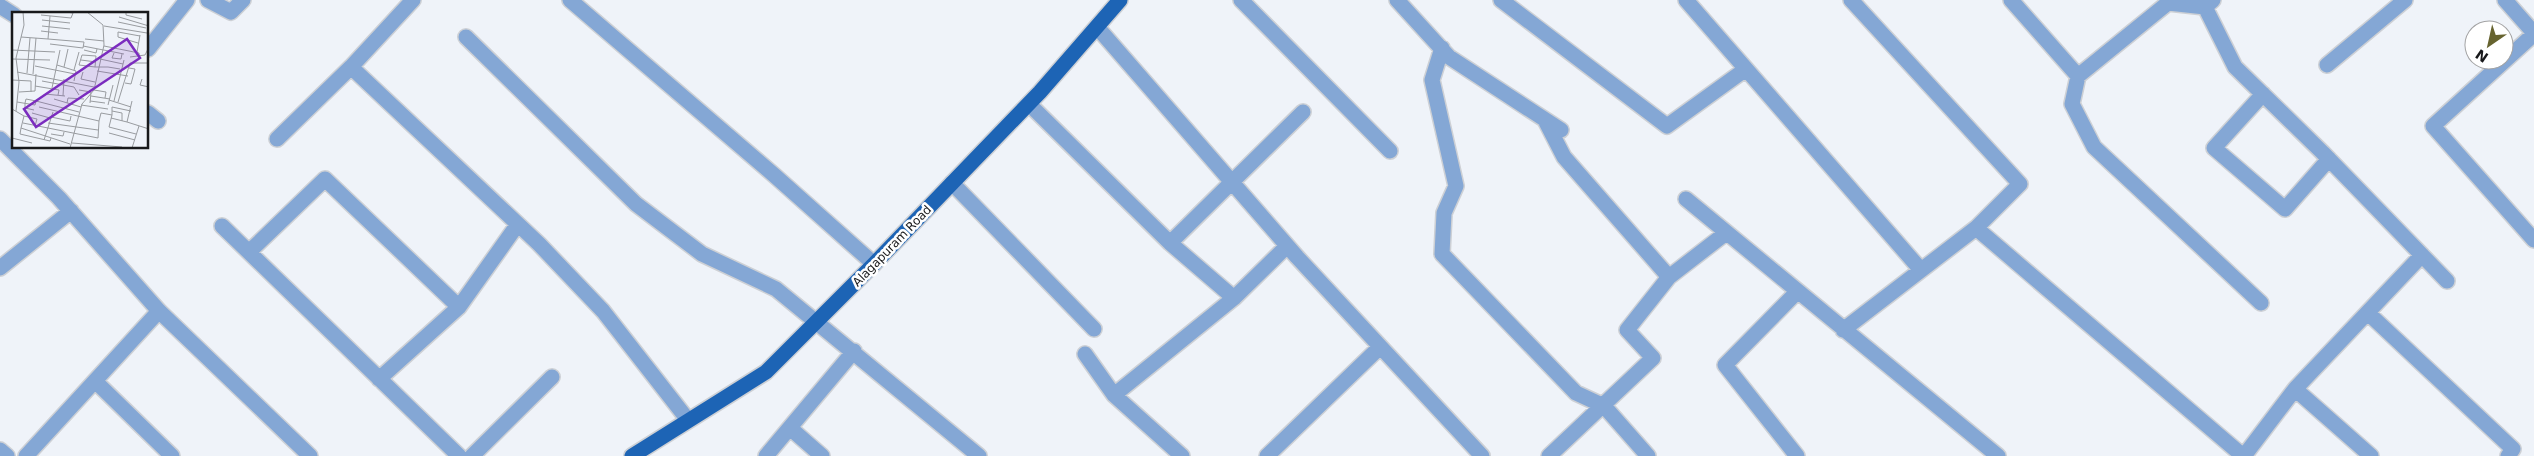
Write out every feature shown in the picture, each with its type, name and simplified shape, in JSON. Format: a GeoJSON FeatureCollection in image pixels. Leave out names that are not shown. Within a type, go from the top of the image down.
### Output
{"type":"FeatureCollection","features":[{"type":"Feature","properties":{"kind":"main road","name":"Alagapuram Road"},"geometry":{"type":"LineString","coordinates":[[632,456],[766,372],[1029,104],[1120,0]]}},
{"type":"Feature","properties":{"kind":"street"},"geometry":{"type":"LineString","coordinates":[[149,48],[188,0]]}},
{"type":"Feature","properties":{"kind":"street"},"geometry":{"type":"LineString","coordinates":[[208,0],[231,12],[244,0]]}},
{"type":"Feature","properties":{"kind":"street"},"geometry":{"type":"LineString","coordinates":[[277,139],[351,67],[413,0]]}},
{"type":"Feature","properties":{"kind":"street"},"geometry":{"type":"LineString","coordinates":[[570,0],[774,175],[874,264]]}},
{"type":"Feature","properties":{"kind":"street"},"geometry":{"type":"LineString","coordinates":[[1241,0],[1390,151]]}},
{"type":"Feature","properties":{"kind":"street"},"geometry":{"type":"LineString","coordinates":[[1398,0],[1449,57],[1560,130]]}},
{"type":"Feature","properties":{"kind":"street"},"geometry":{"type":"LineString","coordinates":[[1502,0],[1667,126],[1746,69]]}},
{"type":"Feature","properties":{"kind":"street"},"geometry":{"type":"LineString","coordinates":[[1686,0],[1921,270]]}},
{"type":"Feature","properties":{"kind":"street"},"geometry":{"type":"LineString","coordinates":[[1842,330],[1976,228],[2020,184],[1852,0]]}},
{"type":"Feature","properties":{"kind":"street"},"geometry":{"type":"LineString","coordinates":[[2011,0],[2078,76]]}},
{"type":"Feature","properties":{"kind":"street"},"geometry":{"type":"LineString","coordinates":[[2327,65],[2405,0]]}},
{"type":"Feature","properties":{"kind":"street"},"geometry":{"type":"LineString","coordinates":[[2505,0],[2534,33],[2433,126],[2534,240]]}},
{"type":"Feature","properties":{"kind":"street"},"geometry":{"type":"LineString","coordinates":[[2262,304],[2094,147],[2072,104],[2078,76],[2166,2],[2209,4],[2235,67],[2329,159],[2447,281]]}},
{"type":"Feature","properties":{"kind":"street"},"geometry":{"type":"LineString","coordinates":[[1097,26],[1287,246],[1482,456]]}},
{"type":"Feature","properties":{"kind":"street"},"geometry":{"type":"LineString","coordinates":[[466,37],[636,204],[702,254],[776,288],[818,320],[980,456]]}},
{"type":"Feature","properties":{"kind":"street"},"geometry":{"type":"LineString","coordinates":[[1442,48],[1432,80],[1456,186],[1444,213],[1442,254],[1576,394],[1604,406],[1648,456]]}},
{"type":"Feature","properties":{"kind":"street"},"geometry":{"type":"LineString","coordinates":[[351,67],[518,224],[603,311],[688,420]]}},
{"type":"Feature","properties":{"kind":"street"},"geometry":{"type":"LineString","coordinates":[[2263,94],[2214,148],[2285,209],[2329,159]]}},
{"type":"Feature","properties":{"kind":"street"},"geometry":{"type":"LineString","coordinates":[[1029,104],[1170,243],[1234,298]]}},
{"type":"Feature","properties":{"kind":"street"},"geometry":{"type":"LineString","coordinates":[[1170,243],[1303,112]]}},
{"type":"Feature","properties":{"kind":"street"},"geometry":{"type":"LineString","coordinates":[[1546,120],[1564,157],[1669,277]]}},
{"type":"Feature","properties":{"kind":"street"},"geometry":{"type":"LineString","coordinates":[[0,139],[71,211],[159,311],[310,456]]}},
{"type":"Feature","properties":{"kind":"street"},"geometry":{"type":"LineString","coordinates":[[249,252],[325,179],[459,307]]}},
{"type":"Feature","properties":{"kind":"street"},"geometry":{"type":"LineString","coordinates":[[952,183],[1094,328]]}},
{"type":"Feature","properties":{"kind":"street"},"geometry":{"type":"LineString","coordinates":[[1686,199],[1842,330],[1998,456]]}},
{"type":"Feature","properties":{"kind":"street"},"geometry":{"type":"LineString","coordinates":[[0,268],[71,211]]}},
{"type":"Feature","properties":{"kind":"street"},"geometry":{"type":"LineString","coordinates":[[379,379],[459,307],[518,224]]}},
{"type":"Feature","properties":{"kind":"street"},"geometry":{"type":"LineString","coordinates":[[222,226],[459,456]]}},
{"type":"Feature","properties":{"kind":"street"},"geometry":{"type":"LineString","coordinates":[[1976,228],[2243,456],[2295,389],[2422,255]]}},
{"type":"Feature","properties":{"kind":"street"},"geometry":{"type":"LineString","coordinates":[[1549,456],[1653,358],[1627,330],[1669,277],[1726,232]]}},
{"type":"Feature","properties":{"kind":"street"},"geometry":{"type":"LineString","coordinates":[[1114,395],[1234,298],[1287,246]]}},
{"type":"Feature","properties":{"kind":"street"},"geometry":{"type":"LineString","coordinates":[[1797,292],[1725,365],[1797,456]]}},
{"type":"Feature","properties":{"kind":"street"},"geometry":{"type":"LineString","coordinates":[[26,456],[159,311]]}},
{"type":"Feature","properties":{"kind":"street"},"geometry":{"type":"LineString","coordinates":[[2368,313],[2513,449],[2508,456]]}},
{"type":"Feature","properties":{"kind":"street"},"geometry":{"type":"LineString","coordinates":[[1268,456],[1380,347]]}},
{"type":"Feature","properties":{"kind":"street"},"geometry":{"type":"LineString","coordinates":[[766,456],[854,351]]}},
{"type":"Feature","properties":{"kind":"street"},"geometry":{"type":"LineString","coordinates":[[1085,354],[1114,395],[1182,456]]}},
{"type":"Feature","properties":{"kind":"street"},"geometry":{"type":"LineString","coordinates":[[472,456],[552,377]]}},
{"type":"Feature","properties":{"kind":"street"},"geometry":{"type":"LineString","coordinates":[[95,381],[172,456]]}},
{"type":"Feature","properties":{"kind":"street"},"geometry":{"type":"LineString","coordinates":[[2295,389],[2371,456]]}},
{"type":"Feature","properties":{"kind":"street"},"geometry":{"type":"LineString","coordinates":[[790,428],[822,456]]}},
{"type":"Feature","properties":{"kind":"street"},"geometry":{"type":"LineString","coordinates":[[0,450],[6,456]]}}]}
